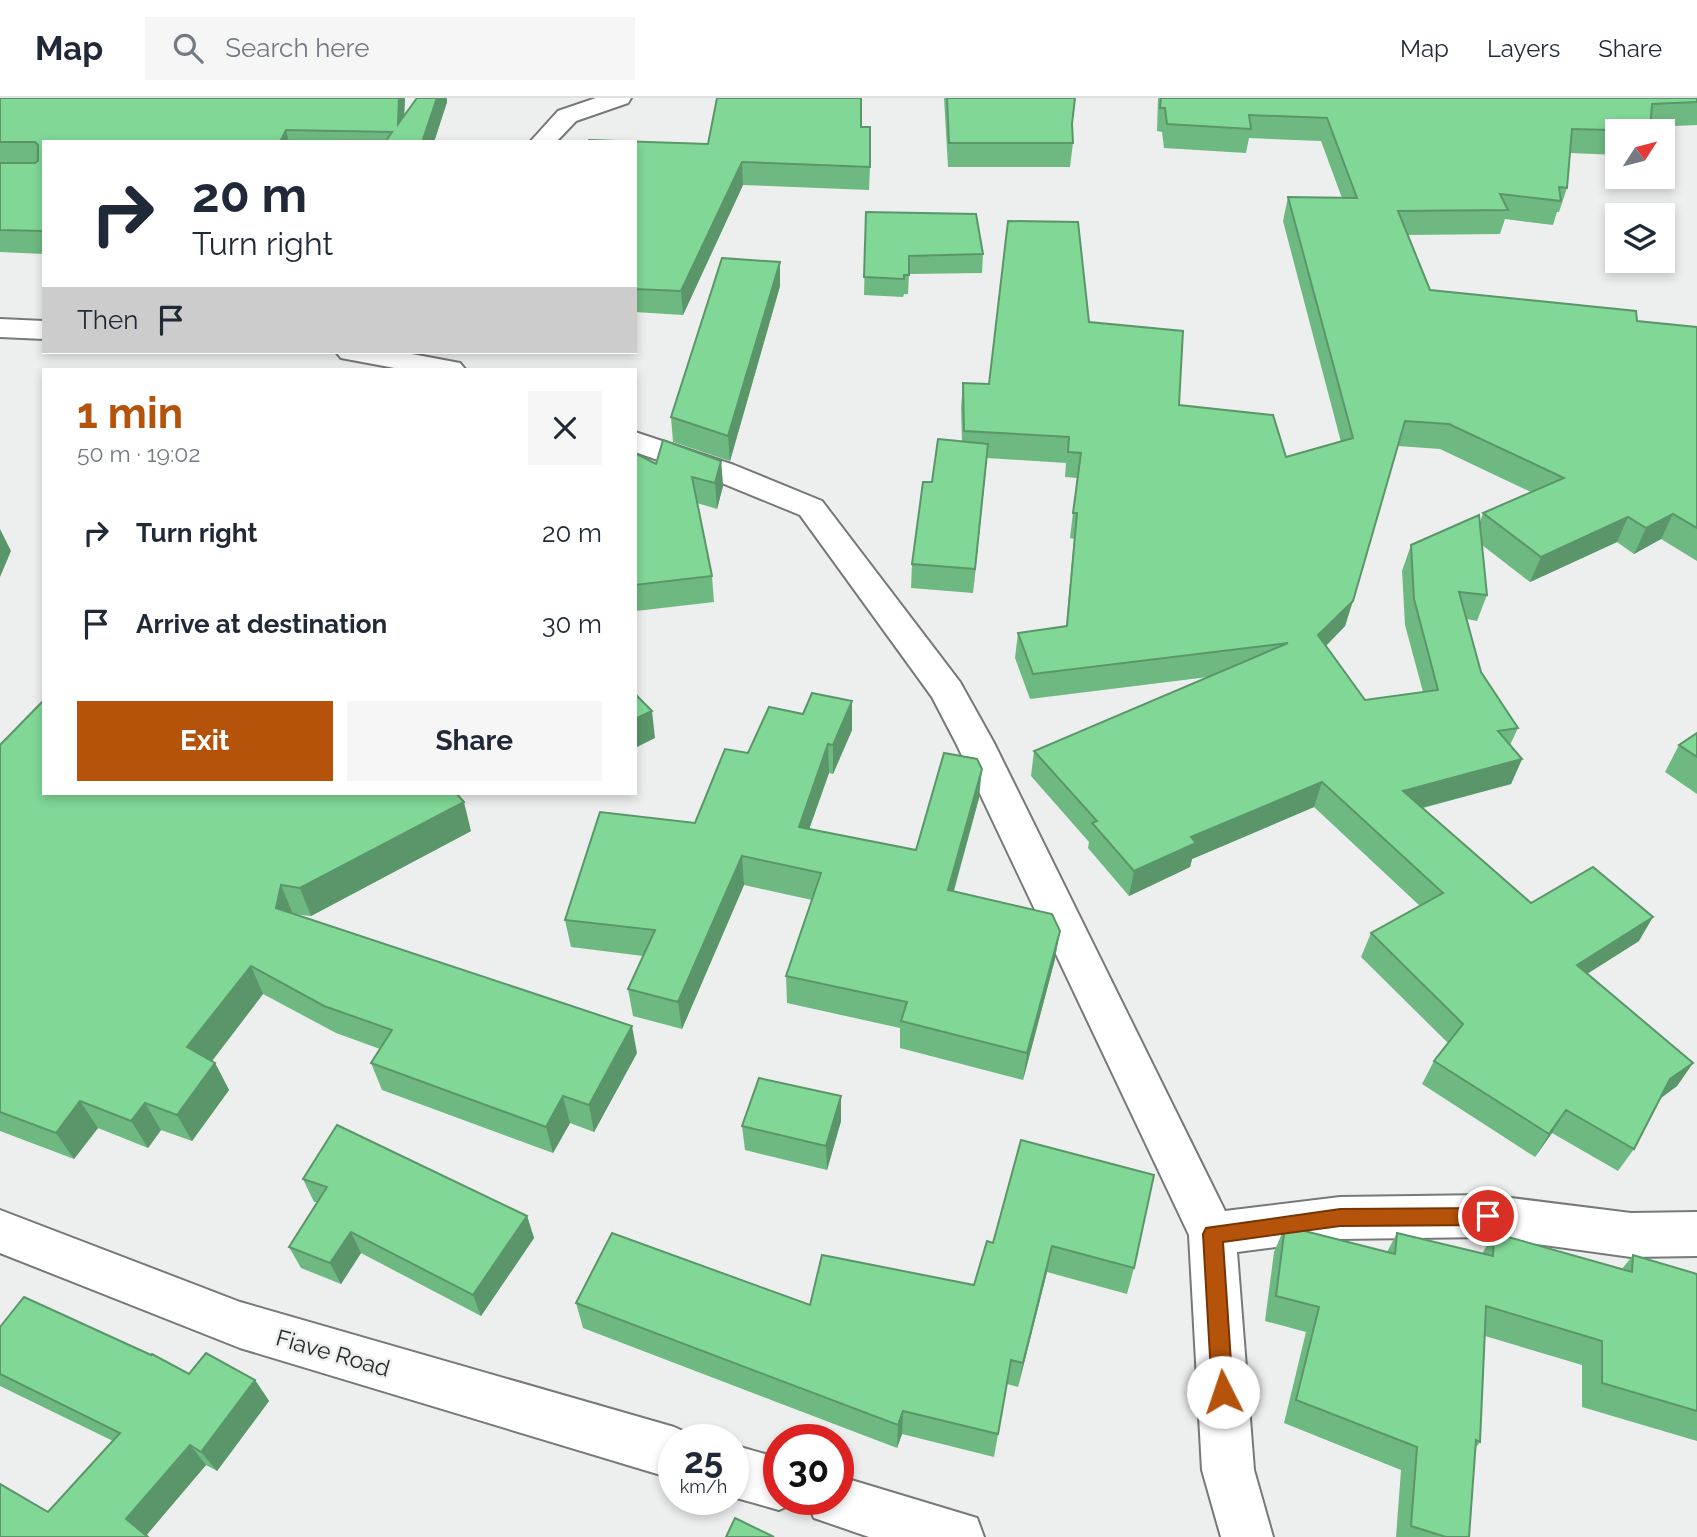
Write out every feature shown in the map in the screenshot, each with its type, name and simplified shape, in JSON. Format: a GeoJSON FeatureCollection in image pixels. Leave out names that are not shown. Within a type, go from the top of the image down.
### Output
{"type":"FeatureCollection","features":[{"type":"Feature","properties":{"kind":"street"},"geometry":{"type":"LineString","coordinates":[[544,140],[567,116],[619,98]]}},
{"type":"Feature","properties":{"kind":"street"},"geometry":{"type":"LineString","coordinates":[[0,328],[42,330]]}},
{"type":"Feature","properties":{"kind":"street"},"geometry":{"type":"LineString","coordinates":[[363,354],[444,368]]}},
{"type":"Feature","properties":{"kind":"street"},"geometry":{"type":"LineString","coordinates":[[637,442],[723,471],[811,508],[947,691],[975,743],[1212,1234],[1228,1470],[1247,1537]]}},
{"type":"Feature","properties":{"kind":"street"},"geometry":{"type":"LineString","coordinates":[[1212,1234],[1340,1217],[1474,1216],[1631,1235],[1697,1234]]}},
{"type":"Feature","properties":{"kind":"street","name":"Fiave Road"},"geometry":{"type":"LineString","coordinates":[[0,1231],[240,1325],[658,1448]]}},
{"type":"Feature","properties":{"kind":"street"},"geometry":{"type":"LineString","coordinates":[[854,1506],[958,1537]]}},
{"type":"Feature","properties":{"kind":"building"},"geometry":{"type":"Polygon","coordinates":[[[0,98],[399,98],[398,124],[417,98],[437,98],[423,140],[386,140],[392,132],[286,130],[281,140],[42,140],[42,231],[0,230],[0,163],[35,163],[38,161],[38,145],[35,142],[0,142],[0,98]]]}},
{"type":"Feature","properties":{"kind":"building"},"geometry":{"type":"Polygon","coordinates":[[[717,98],[861,98],[861,127],[870,127],[870,167],[742,162],[681,291],[637,289],[637,142],[708,144],[717,98]]]}},
{"type":"Feature","properties":{"kind":"building"},"geometry":{"type":"Polygon","coordinates":[[[947,98],[1075,98],[1073,143],[949,143],[947,98]]]}},
{"type":"Feature","properties":{"kind":"building"},"geometry":{"type":"Polygon","coordinates":[[[1161,98],[1697,98],[1697,102],[1652,104],[1651,119],[1605,119],[1605,130],[1572,129],[1567,188],[1559,187],[1561,201],[1500,194],[1508,210],[1398,211],[1430,290],[1636,311],[1637,321],[1697,327],[1697,528],[1673,514],[1646,528],[1628,517],[1541,557],[1483,513],[1564,478],[1449,424],[1405,421],[1353,601],[1318,635],[1365,700],[1438,690],[1414,599],[1411,545],[1479,515],[1487,595],[1459,592],[1481,672],[1518,728],[1498,731],[1522,759],[1403,791],[1531,903],[1593,867],[1653,917],[1577,965],[1693,1063],[1670,1079],[1634,1149],[1566,1110],[1549,1134],[1434,1061],[1463,1024],[1371,933],[1443,893],[1322,782],[1191,837],[1196,843],[1134,871],[1092,823],[1097,821],[1034,751],[1288,643],[1033,674],[1018,633],[1067,626],[1077,513],[1073,513],[1081,453],[1068,452],[1069,437],[964,431],[963,383],[989,384],[1008,221],[1078,222],[1089,322],[1183,331],[1179,405],[1273,415],[1286,457],[1353,438],[1288,197],[1357,198],[1327,118],[1249,115],[1251,129],[1167,124],[1165,108],[1160,108],[1161,98]]]}},
{"type":"Feature","properties":{"kind":"building"},"geometry":{"type":"Polygon","coordinates":[[[866,212],[976,214],[983,254],[909,256],[909,275],[904,275],[904,279],[864,277],[866,212]]]}},
{"type":"Feature","properties":{"kind":"building"},"geometry":{"type":"Polygon","coordinates":[[[722,258],[780,262],[728,436],[671,417],[722,258]]]}},
{"type":"Feature","properties":{"kind":"building"},"geometry":{"type":"Polygon","coordinates":[[[938,439],[988,444],[975,569],[912,564],[923,482],[932,482],[938,439]]]}},
{"type":"Feature","properties":{"kind":"building"},"geometry":{"type":"Polygon","coordinates":[[[663,440],[721,461],[715,483],[692,477],[712,576],[637,585],[637,454],[656,464],[663,440]]]}},
{"type":"Feature","properties":{"kind":"building"},"geometry":{"type":"Polygon","coordinates":[[[812,693],[852,701],[833,745],[828,744],[799,827],[916,850],[944,753],[977,759],[982,769],[948,890],[1052,914],[1060,931],[1027,1053],[901,1021],[907,1002],[786,976],[821,873],[742,856],[678,1002],[628,989],[655,930],[565,920],[600,812],[695,823],[725,749],[748,753],[769,707],[803,714],[812,693]]]}},
{"type":"Feature","properties":{"kind":"building"},"geometry":{"type":"Polygon","coordinates":[[[637,696],[652,711],[637,718],[637,696]]]}},
{"type":"Feature","properties":{"kind":"building"},"geometry":{"type":"Polygon","coordinates":[[[42,702],[42,795],[458,795],[464,802],[300,888],[281,885],[276,908],[632,1026],[589,1105],[563,1096],[546,1127],[371,1063],[392,1030],[324,1006],[251,966],[187,1047],[215,1063],[177,1115],[145,1103],[131,1121],[80,1101],[56,1133],[0,1112],[0,745],[42,702]]]}},
{"type":"Feature","properties":{"kind":"building"},"geometry":{"type":"Polygon","coordinates":[[[1697,733],[1697,757],[1679,745],[1697,733]]]}},
{"type":"Feature","properties":{"kind":"building"},"geometry":{"type":"Polygon","coordinates":[[[759,1078],[841,1096],[826,1146],[742,1126],[759,1078]]]}},
{"type":"Feature","properties":{"kind":"building"},"geometry":{"type":"Polygon","coordinates":[[[337,1125],[527,1216],[473,1295],[351,1232],[330,1263],[289,1247],[327,1187],[303,1179],[337,1125]]]}},
{"type":"Feature","properties":{"kind":"building"},"geometry":{"type":"Polygon","coordinates":[[[1021,1140],[1154,1175],[1134,1268],[1052,1246],[1023,1363],[1011,1360],[998,1434],[903,1411],[898,1425],[576,1303],[612,1233],[810,1305],[822,1255],[974,1285],[987,1241],[993,1243],[1021,1140]]]}},
{"type":"Feature","properties":{"kind":"building"},"geometry":{"type":"Polygon","coordinates":[[[1285,1226],[1395,1254],[1397,1233],[1493,1256],[1494,1233],[1632,1272],[1633,1255],[1697,1274],[1697,1411],[1602,1383],[1602,1341],[1486,1306],[1480,1442],[1476,1440],[1469,1537],[1446,1537],[1411,1526],[1417,1447],[1296,1400],[1319,1307],[1276,1296],[1285,1226]]]}},
{"type":"Feature","properties":{"kind":"building"},"geometry":{"type":"Polygon","coordinates":[[[24,1297],[152,1354],[189,1374],[206,1353],[255,1380],[201,1452],[190,1445],[126,1519],[148,1537],[0,1537],[0,1484],[48,1512],[120,1433],[0,1374],[0,1327],[24,1297]]]}},
{"type":"Feature","properties":{"kind":"building"},"geometry":{"type":"Polygon","coordinates":[[[735,1518],[774,1537],[726,1537],[735,1518]]]}},
{"type":"Feature","properties":{"kind":"route"},"geometry":{"type":"LineString","coordinates":[[1223,1392],[1212,1234],[1340,1217],[1488,1216]]}}]}
